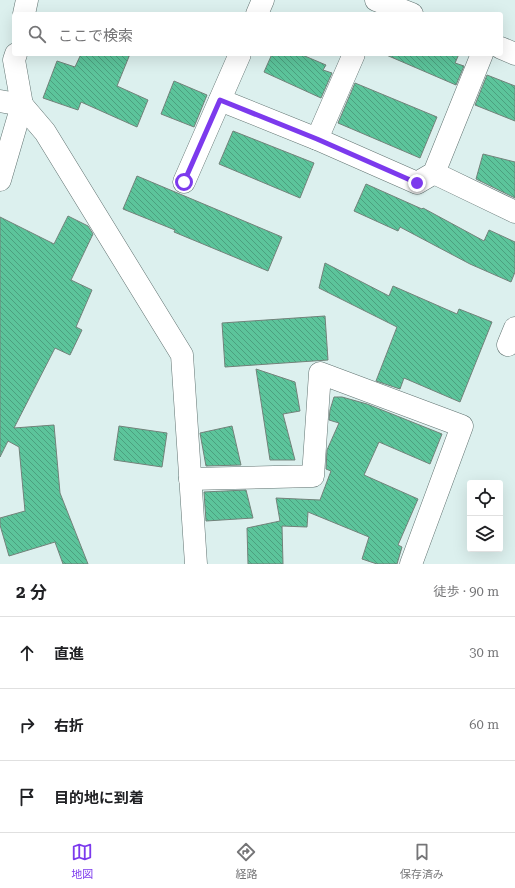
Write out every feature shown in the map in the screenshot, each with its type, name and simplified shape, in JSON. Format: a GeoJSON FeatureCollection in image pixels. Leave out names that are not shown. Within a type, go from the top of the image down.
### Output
{"type":"FeatureCollection","features":[{"type":"Feature","properties":{"kind":"street"},"geometry":{"type":"LineString","coordinates":[[24,12],[27,0]]}},
{"type":"Feature","properties":{"kind":"street"},"geometry":{"type":"LineString","coordinates":[[258,12],[264,0]]}},
{"type":"Feature","properties":{"kind":"street"},"geometry":{"type":"LineString","coordinates":[[372,12],[377,0],[407,12]]}},
{"type":"Feature","properties":{"kind":"street"},"geometry":{"type":"LineString","coordinates":[[503,49],[515,54]]}},
{"type":"Feature","properties":{"kind":"street"},"geometry":{"type":"LineString","coordinates":[[0,180],[22,104],[14,60],[15,56]]}},
{"type":"Feature","properties":{"kind":"street"},"geometry":{"type":"LineString","coordinates":[[184,182],[239,56]]}},
{"type":"Feature","properties":{"kind":"street"},"geometry":{"type":"LineString","coordinates":[[317,139],[353,56]]}},
{"type":"Feature","properties":{"kind":"street"},"geometry":{"type":"LineString","coordinates":[[220,100],[317,139],[417,183],[434,173],[481,56]]}},
{"type":"Feature","properties":{"kind":"street"},"geometry":{"type":"LineString","coordinates":[[0,101],[22,104],[45,132],[182,355],[196,564]]}},
{"type":"Feature","properties":{"kind":"street"},"geometry":{"type":"LineString","coordinates":[[434,173],[515,212]]}},
{"type":"Feature","properties":{"kind":"street"},"geometry":{"type":"LineString","coordinates":[[190,479],[313,476],[320,372],[462,426],[411,564]]}},
{"type":"Feature","properties":{"kind":"building"},"geometry":{"type":"Polygon","coordinates":[[[80,56],[129,56],[117,86],[148,100],[137,127],[81,102],[78,110],[43,98],[57,61],[75,67],[80,56]]]}},
{"type":"Feature","properties":{"kind":"building"},"geometry":{"type":"Polygon","coordinates":[[[271,56],[305,56],[326,65],[323,70],[332,73],[321,98],[264,72],[271,56]]]}},
{"type":"Feature","properties":{"kind":"building"},"geometry":{"type":"Polygon","coordinates":[[[389,56],[458,56],[455,63],[464,66],[456,85],[389,56]]]}},
{"type":"Feature","properties":{"kind":"building"},"geometry":{"type":"Polygon","coordinates":[[[487,75],[515,86],[515,121],[475,105],[487,75]]]}},
{"type":"Feature","properties":{"kind":"building"},"geometry":{"type":"Polygon","coordinates":[[[174,81],[207,95],[194,127],[161,114],[174,81]]]}},
{"type":"Feature","properties":{"kind":"building"},"geometry":{"type":"Polygon","coordinates":[[[355,83],[437,117],[420,158],[338,123],[355,83]]]}},
{"type":"Feature","properties":{"kind":"building"},"geometry":{"type":"Polygon","coordinates":[[[233,131],[314,163],[300,198],[219,164],[233,131]]]}},
{"type":"Feature","properties":{"kind":"building"},"geometry":{"type":"Polygon","coordinates":[[[483,154],[515,162],[515,198],[476,179],[483,154]]]}},
{"type":"Feature","properties":{"kind":"building"},"geometry":{"type":"Polygon","coordinates":[[[137,176],[282,237],[268,271],[123,209],[137,176]]]}},
{"type":"Feature","properties":{"kind":"building"},"geometry":{"type":"Polygon","coordinates":[[[366,184],[422,209],[423,208],[484,241],[489,230],[515,242],[515,272],[511,282],[470,264],[400,227],[398,231],[354,211],[366,184]]]}},
{"type":"Feature","properties":{"kind":"building"},"geometry":{"type":"Polygon","coordinates":[[[68,216],[88,226],[93,234],[71,280],[92,290],[76,327],[82,330],[70,355],[55,348],[14,428],[54,425],[60,493],[88,564],[63,564],[55,542],[9,556],[0,525],[0,518],[25,511],[19,447],[8,441],[0,457],[0,217],[54,244],[68,216]]]}},
{"type":"Feature","properties":{"kind":"building"},"geometry":{"type":"Polygon","coordinates":[[[325,263],[389,296],[393,286],[457,314],[459,309],[492,322],[460,402],[404,378],[400,389],[376,381],[397,327],[319,288],[325,263]]]}},
{"type":"Feature","properties":{"kind":"building"},"geometry":{"type":"Polygon","coordinates":[[[325,316],[328,360],[225,367],[222,323],[325,316]]]}},
{"type":"Feature","properties":{"kind":"building"},"geometry":{"type":"Polygon","coordinates":[[[256,369],[295,382],[300,411],[283,414],[295,460],[270,460],[256,369]]]}},
{"type":"Feature","properties":{"kind":"building"},"geometry":{"type":"Polygon","coordinates":[[[334,397],[342,397],[367,404],[442,434],[430,464],[379,442],[364,475],[418,499],[398,545],[402,547],[397,564],[377,564],[362,559],[369,537],[308,512],[307,527],[282,526],[283,564],[248,564],[247,528],[280,521],[276,498],[320,500],[331,471],[326,469],[327,450],[339,423],[329,420],[334,397]]]}},
{"type":"Feature","properties":{"kind":"building"},"geometry":{"type":"Polygon","coordinates":[[[119,426],[167,433],[162,467],[114,460],[119,426]]]}},
{"type":"Feature","properties":{"kind":"building"},"geometry":{"type":"Polygon","coordinates":[[[232,426],[241,465],[206,466],[200,433],[232,426]]]}},
{"type":"Feature","properties":{"kind":"building"},"geometry":{"type":"Polygon","coordinates":[[[246,490],[253,518],[206,521],[204,492],[246,490]]]}},
{"type":"Feature","properties":{"kind":"route"},"geometry":{"type":"LineString","coordinates":[[184,182],[220,100],[317,139],[417,183]]}}]}
